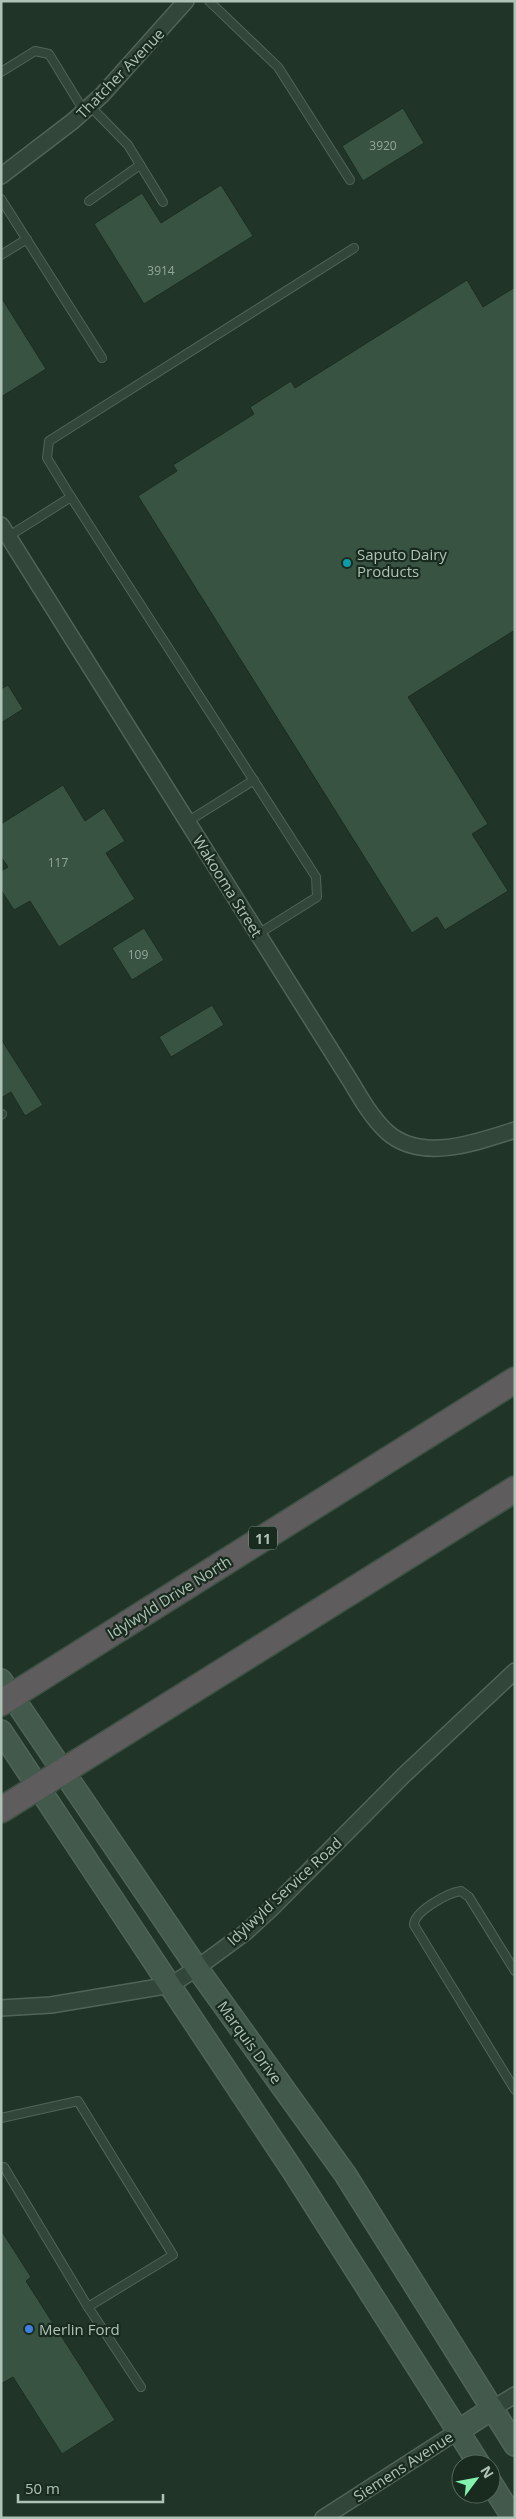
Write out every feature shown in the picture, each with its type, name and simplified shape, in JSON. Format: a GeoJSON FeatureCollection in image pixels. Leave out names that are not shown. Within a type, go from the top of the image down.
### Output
{"type":"FeatureCollection","features":[{"type":"Feature","properties":{"kind":"highway","name":"Idylwyld Drive North"},"geometry":{"type":"LineString","coordinates":[[5,1693],[515,1380]]}},
{"type":"Feature","properties":{"kind":"highway"},"geometry":{"type":"LineString","coordinates":[[1,1810],[515,1489]]}},
{"type":"Feature","properties":{"kind":"main road","name":"Marquis Drive"},"geometry":{"type":"LineString","coordinates":[[5,1693],[62,1772],[197,1968],[345,2174],[515,2445]]}},
{"type":"Feature","properties":{"kind":"main road"},"geometry":{"type":"LineString","coordinates":[[1,1731],[171,1985],[473,2454]]}},
{"type":"Feature","properties":{"kind":"main road"},"geometry":{"type":"LineString","coordinates":[[458,2431],[492,2409]]}},
{"type":"Feature","properties":{"kind":"main road"},"geometry":{"type":"LineString","coordinates":[[501,2499],[513,2518]]}},
{"type":"Feature","properties":{"kind":"street","name":"Thatcher Avenue"},"geometry":{"type":"LineString","coordinates":[[1,176],[87,109],[129,66],[186,1]]}},
{"type":"Feature","properties":{"kind":"street","name":"Wakooma Street"},"geometry":{"type":"LineString","coordinates":[[5,530],[368,1109],[388,1132],[413,1145],[439,1148],[461,1147],[515,1130]]}},
{"type":"Feature","properties":{"kind":"street","name":"Idylwyld Service Road"},"geometry":{"type":"LineString","coordinates":[[1,2008],[51,2005],[171,1985],[197,1968],[246,1932],[272,1908],[404,1775],[515,1671]]}},
{"type":"Feature","properties":{"kind":"street"},"geometry":{"type":"LineString","coordinates":[[492,2409],[515,2395]]}},
{"type":"Feature","properties":{"kind":"street","name":"Siemens Avenue"},"geometry":{"type":"LineString","coordinates":[[323,2518],[458,2431]]}},
{"type":"Feature","properties":{"kind":"lane"},"geometry":{"type":"LineString","coordinates":[[208,1],[278,67],[350,180]]}},
{"type":"Feature","properties":{"kind":"lane"},"geometry":{"type":"LineString","coordinates":[[1,72],[35,51],[49,54],[87,109],[128,145],[163,202]]}},
{"type":"Feature","properties":{"kind":"lane"},"geometry":{"type":"LineString","coordinates":[[89,201],[140,165]]}},
{"type":"Feature","properties":{"kind":"lane"},"geometry":{"type":"LineString","coordinates":[[1,199],[102,358]]}},
{"type":"Feature","properties":{"kind":"lane"},"geometry":{"type":"LineString","coordinates":[[1,255],[27,239]]}},
{"type":"Feature","properties":{"kind":"lane"},"geometry":{"type":"LineString","coordinates":[[258,934],[317,897],[316,876],[47,458],[49,441],[354,248]]}},
{"type":"Feature","properties":{"kind":"lane"},"geometry":{"type":"LineString","coordinates":[[5,530],[71,497]]}},
{"type":"Feature","properties":{"kind":"lane"},"geometry":{"type":"LineString","coordinates":[[187,822],[254,780]]}},
{"type":"Feature","properties":{"kind":"lane"},"geometry":{"type":"LineString","coordinates":[[514,2086],[414,1925],[414,1918],[418,1913],[454,1892],[461,1891],[468,1897],[515,1971]]}},
{"type":"Feature","properties":{"kind":"lane"},"geometry":{"type":"LineString","coordinates":[[1,2118],[78,2101],[173,2255],[88,2306]]}},
{"type":"Feature","properties":{"kind":"lane"},"geometry":{"type":"LineString","coordinates":[[1,2168],[4,2167],[88,2306],[141,2387]]}},
{"type":"Feature","properties":{"kind":"building"},"geometry":{"type":"Polygon","coordinates":[[[403,108],[424,143],[363,181],[342,146],[403,108]]]}},
{"type":"Feature","properties":{"kind":"building"},"geometry":{"type":"Polygon","coordinates":[[[221,185],[253,236],[144,304],[94,224],[142,193],[161,223],[221,185]]]}},
{"type":"Feature","properties":{"kind":"building","name":"Saputo Dairy Products"},"geometry":{"type":"Polygon","coordinates":[[[467,280],[483,307],[515,287],[515,630],[408,697],[488,824],[472,834],[508,891],[445,930],[437,917],[412,933],[138,496],[177,471],[173,465],[254,414],[250,407],[291,381],[295,388],[467,280]]]}},
{"type":"Feature","properties":{"kind":"building"},"geometry":{"type":"Polygon","coordinates":[[[1,297],[46,369],[1,397],[1,297]]]}},
{"type":"Feature","properties":{"kind":"building"},"geometry":{"type":"Polygon","coordinates":[[[8,685],[23,709],[1,723],[1,689],[8,685]]]}},
{"type":"Feature","properties":{"kind":"building"},"geometry":{"type":"Polygon","coordinates":[[[63,785],[85,821],[104,808],[125,841],[106,853],[135,899],[59,947],[30,901],[14,910],[1,890],[1,871],[8,867],[1,857],[1,824],[63,785]]]}},
{"type":"Feature","properties":{"kind":"building"},"geometry":{"type":"Polygon","coordinates":[[[144,928],[164,960],[132,980],[112,948],[144,928]]]}},
{"type":"Feature","properties":{"kind":"building"},"geometry":{"type":"Polygon","coordinates":[[[212,1005],[224,1025],[171,1057],[159,1037],[212,1005]]]}},
{"type":"Feature","properties":{"kind":"building"},"geometry":{"type":"Polygon","coordinates":[[[1,1039],[43,1105],[25,1116],[11,1092],[1,1098],[1,1039]]]}},
{"type":"Feature","properties":{"kind":"building","name":"Merlin Ford"},"geometry":{"type":"Polygon","coordinates":[[[1,2230],[31,2277],[26,2281],[115,2420],[62,2454],[13,2377],[1,2384],[1,2230]]]}},
{"type":"Feature","properties":{"kind":"place","name":"Saputo Dairy Products"},"geometry":{"type":"Point","coordinates":[347,563]}},
{"type":"Feature","properties":{"kind":"place","name":"Merlin Ford"},"geometry":{"type":"Point","coordinates":[29,2329]}}]}
